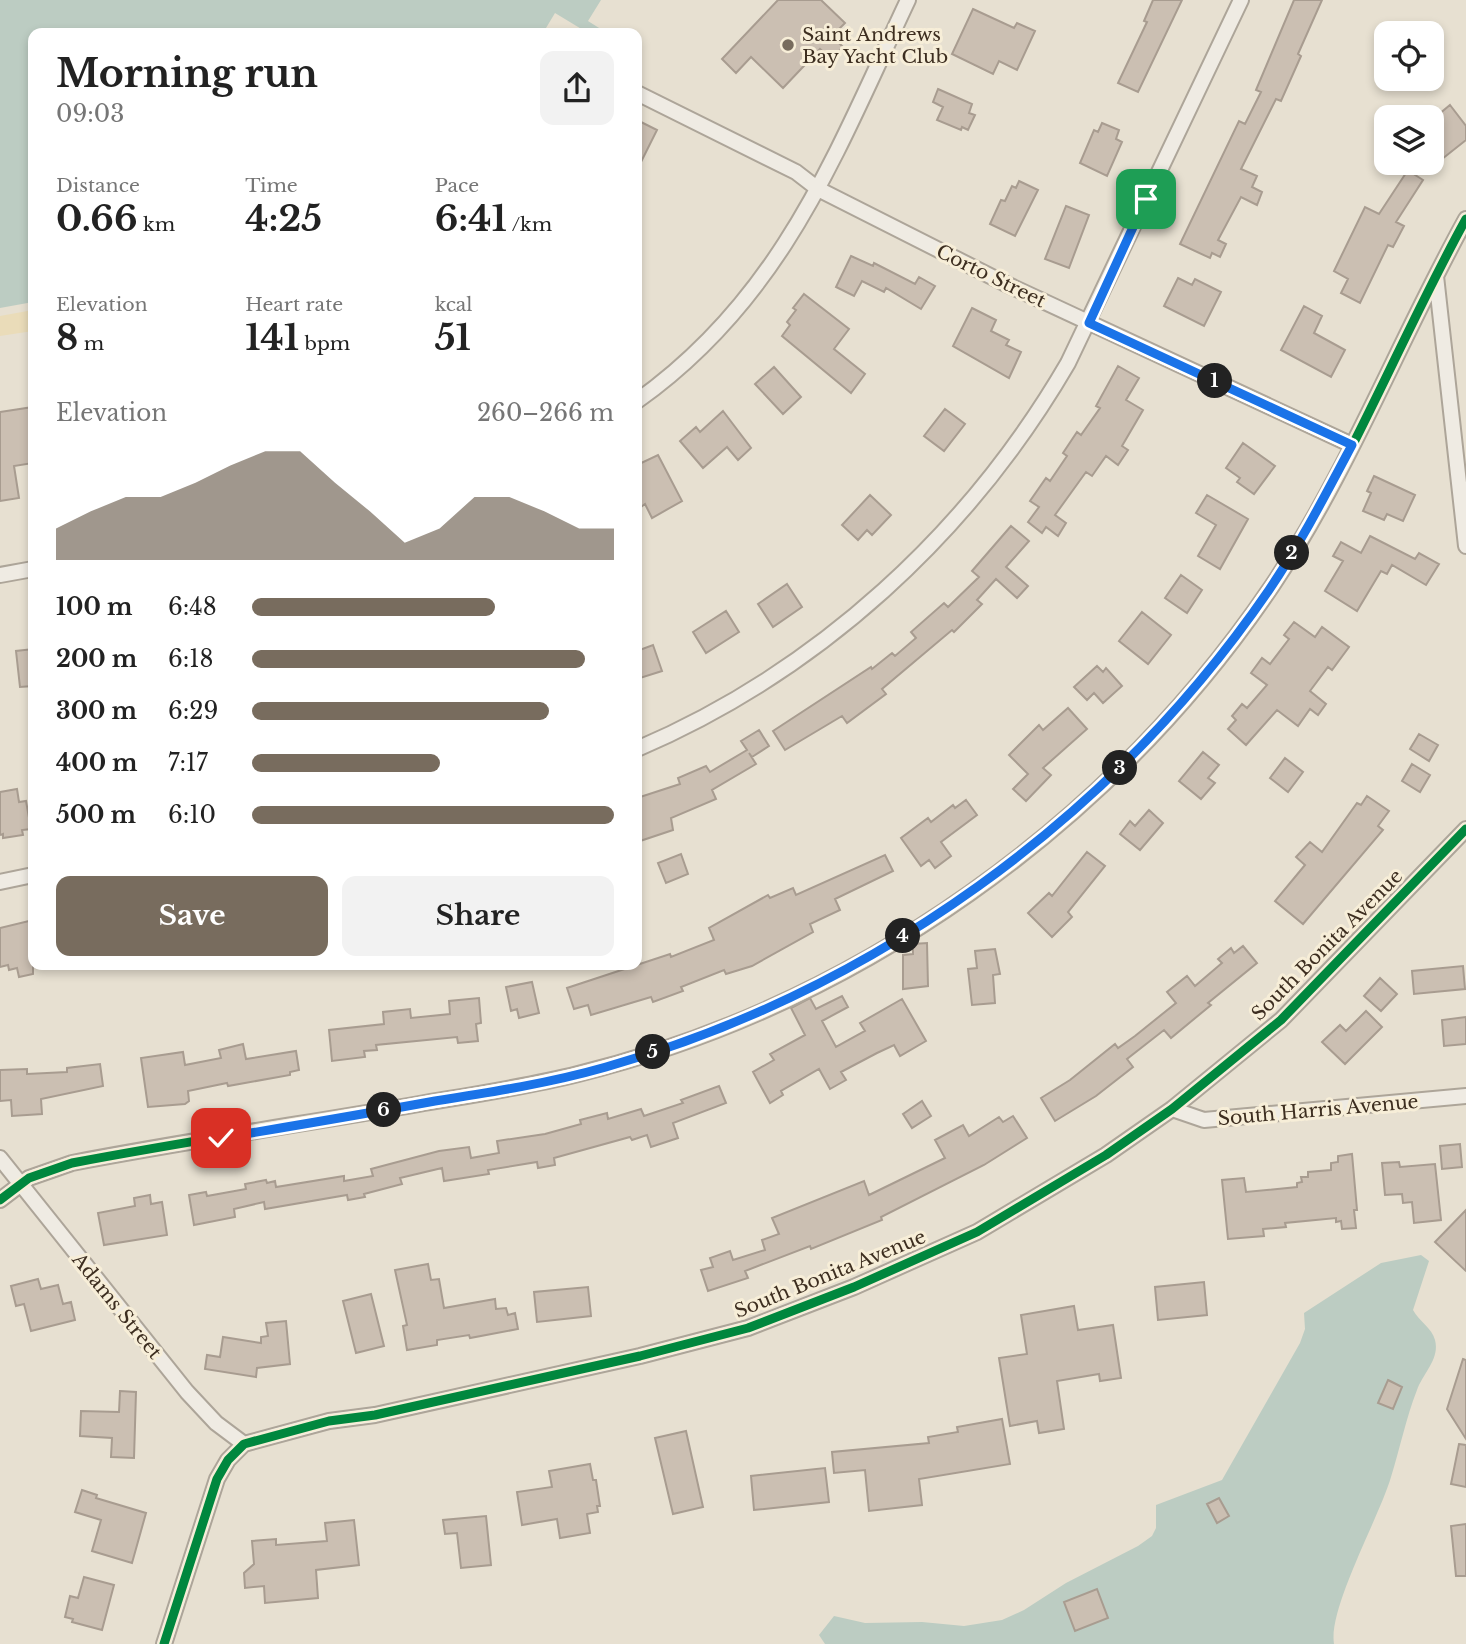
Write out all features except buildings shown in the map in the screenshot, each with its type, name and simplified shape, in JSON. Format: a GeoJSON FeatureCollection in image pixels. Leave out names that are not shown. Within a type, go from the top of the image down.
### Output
{"type":"FeatureCollection","features":[{"type":"Feature","properties":{"kind":"street"},"geometry":{"type":"LineString","coordinates":[[642,397],[692,357],[743,303],[791,238],[818,189],[908,0]]}},
{"type":"Feature","properties":{"kind":"street"},"geometry":{"type":"LineString","coordinates":[[642,747],[693,722],[818,644],[884,592],[958,516],[1019,439],[1060,376],[1089,323],[1241,0]]}},
{"type":"Feature","properties":{"kind":"street","name":"Corto Street"},"geometry":{"type":"LineString","coordinates":[[642,95],[796,172],[818,189],[1089,323],[1352,445]]}},
{"type":"Feature","properties":{"kind":"street"},"geometry":{"type":"LineString","coordinates":[[0,1200],[20,1183],[47,1170],[79,1162],[518,1087],[594,1070],[666,1048],[738,1020],[830,977],[957,902],[1029,848],[1101,786],[1143,744],[1204,676],[1268,591],[1309,525],[1352,445],[1466,219]]}},
{"type":"Feature","properties":{"kind":"street"},"geometry":{"type":"LineString","coordinates":[[1436,275],[1466,546]]}},
{"type":"Feature","properties":{"kind":"street"},"geometry":{"type":"LineString","coordinates":[[0,575],[28,570]]}},
{"type":"Feature","properties":{"kind":"street","name":"South Bonita Avenue"},"geometry":{"type":"LineString","coordinates":[[244,1444],[329,1420],[375,1415],[640,1356],[748,1328],[854,1287],[977,1232],[1106,1154],[1172,1109],[1281,1020],[1466,829]]}},
{"type":"Feature","properties":{"kind":"street"},"geometry":{"type":"LineString","coordinates":[[0,882],[28,877]]}},
{"type":"Feature","properties":{"kind":"street","name":"South Harris Avenue"},"geometry":{"type":"LineString","coordinates":[[1172,1109],[1204,1120],[1466,1096]]}},
{"type":"Feature","properties":{"kind":"street","name":"Adams Street"},"geometry":{"type":"LineString","coordinates":[[0,1158],[187,1392],[216,1423],[244,1444]]}},
{"type":"Feature","properties":{"kind":"street"},"geometry":{"type":"LineString","coordinates":[[164,1644],[217,1479],[229,1460],[244,1444]]}},
{"type":"Feature","properties":{"kind":"sand"},"geometry":{"type":"Polygon","coordinates":[[[28,311],[28,332],[0,336],[0,316],[28,311]]]}},
{"type":"Feature","properties":{"kind":"shaded area"},"geometry":{"type":"Polygon","coordinates":[[[0,0],[601,0],[588,21],[599,28],[580,28],[555,13],[546,28],[28,28],[28,303],[0,308],[0,0]]]}},
{"type":"Feature","properties":{"kind":"shaded area"},"geometry":{"type":"Polygon","coordinates":[[[1421,1255],[1429,1261],[1413,1310],[1433,1336],[1435,1353],[1417,1390],[1385,1494],[1346,1586],[1334,1628],[1334,1644],[825,1644],[819,1635],[834,1616],[865,1623],[922,1622],[964,1626],[1002,1620],[1138,1546],[1152,1536],[1156,1528],[1156,1505],[1222,1480],[1300,1343],[1305,1329],[1304,1313],[1381,1263],[1421,1255]]]}},
{"type":"Feature","properties":{"kind":"cycle path"},"geometry":{"type":"LineString","coordinates":[[0,1200],[29,1178],[72,1163],[519,1087],[578,1074],[682,1043],[782,1002],[878,952],[970,893],[1055,827],[1135,753],[1207,672],[1272,586],[1300,542],[1350,451],[1466,219]]}},
{"type":"Feature","properties":{"kind":"cycle path"},"geometry":{"type":"LineString","coordinates":[[164,1644],[217,1479],[228,1460],[244,1444],[329,1421],[375,1415],[640,1356],[748,1328],[854,1287],[977,1232],[1106,1155],[1172,1109],[1281,1020],[1466,829]]}},
{"type":"Feature","properties":{"kind":"place","name":"Saint Andrews Bay Yacht Club"},"geometry":{"type":"Point","coordinates":[788,45]}},
{"type":"Feature","properties":{"kind":"route"},"geometry":{"type":"LineString","coordinates":[[221,1138],[518,1087],[578,1074],[640,1056],[738,1020],[830,977],[957,902],[1029,848],[1124,765],[1181,703],[1252,613],[1304,534],[1352,445],[1089,323],[1146,199]]}}]}
